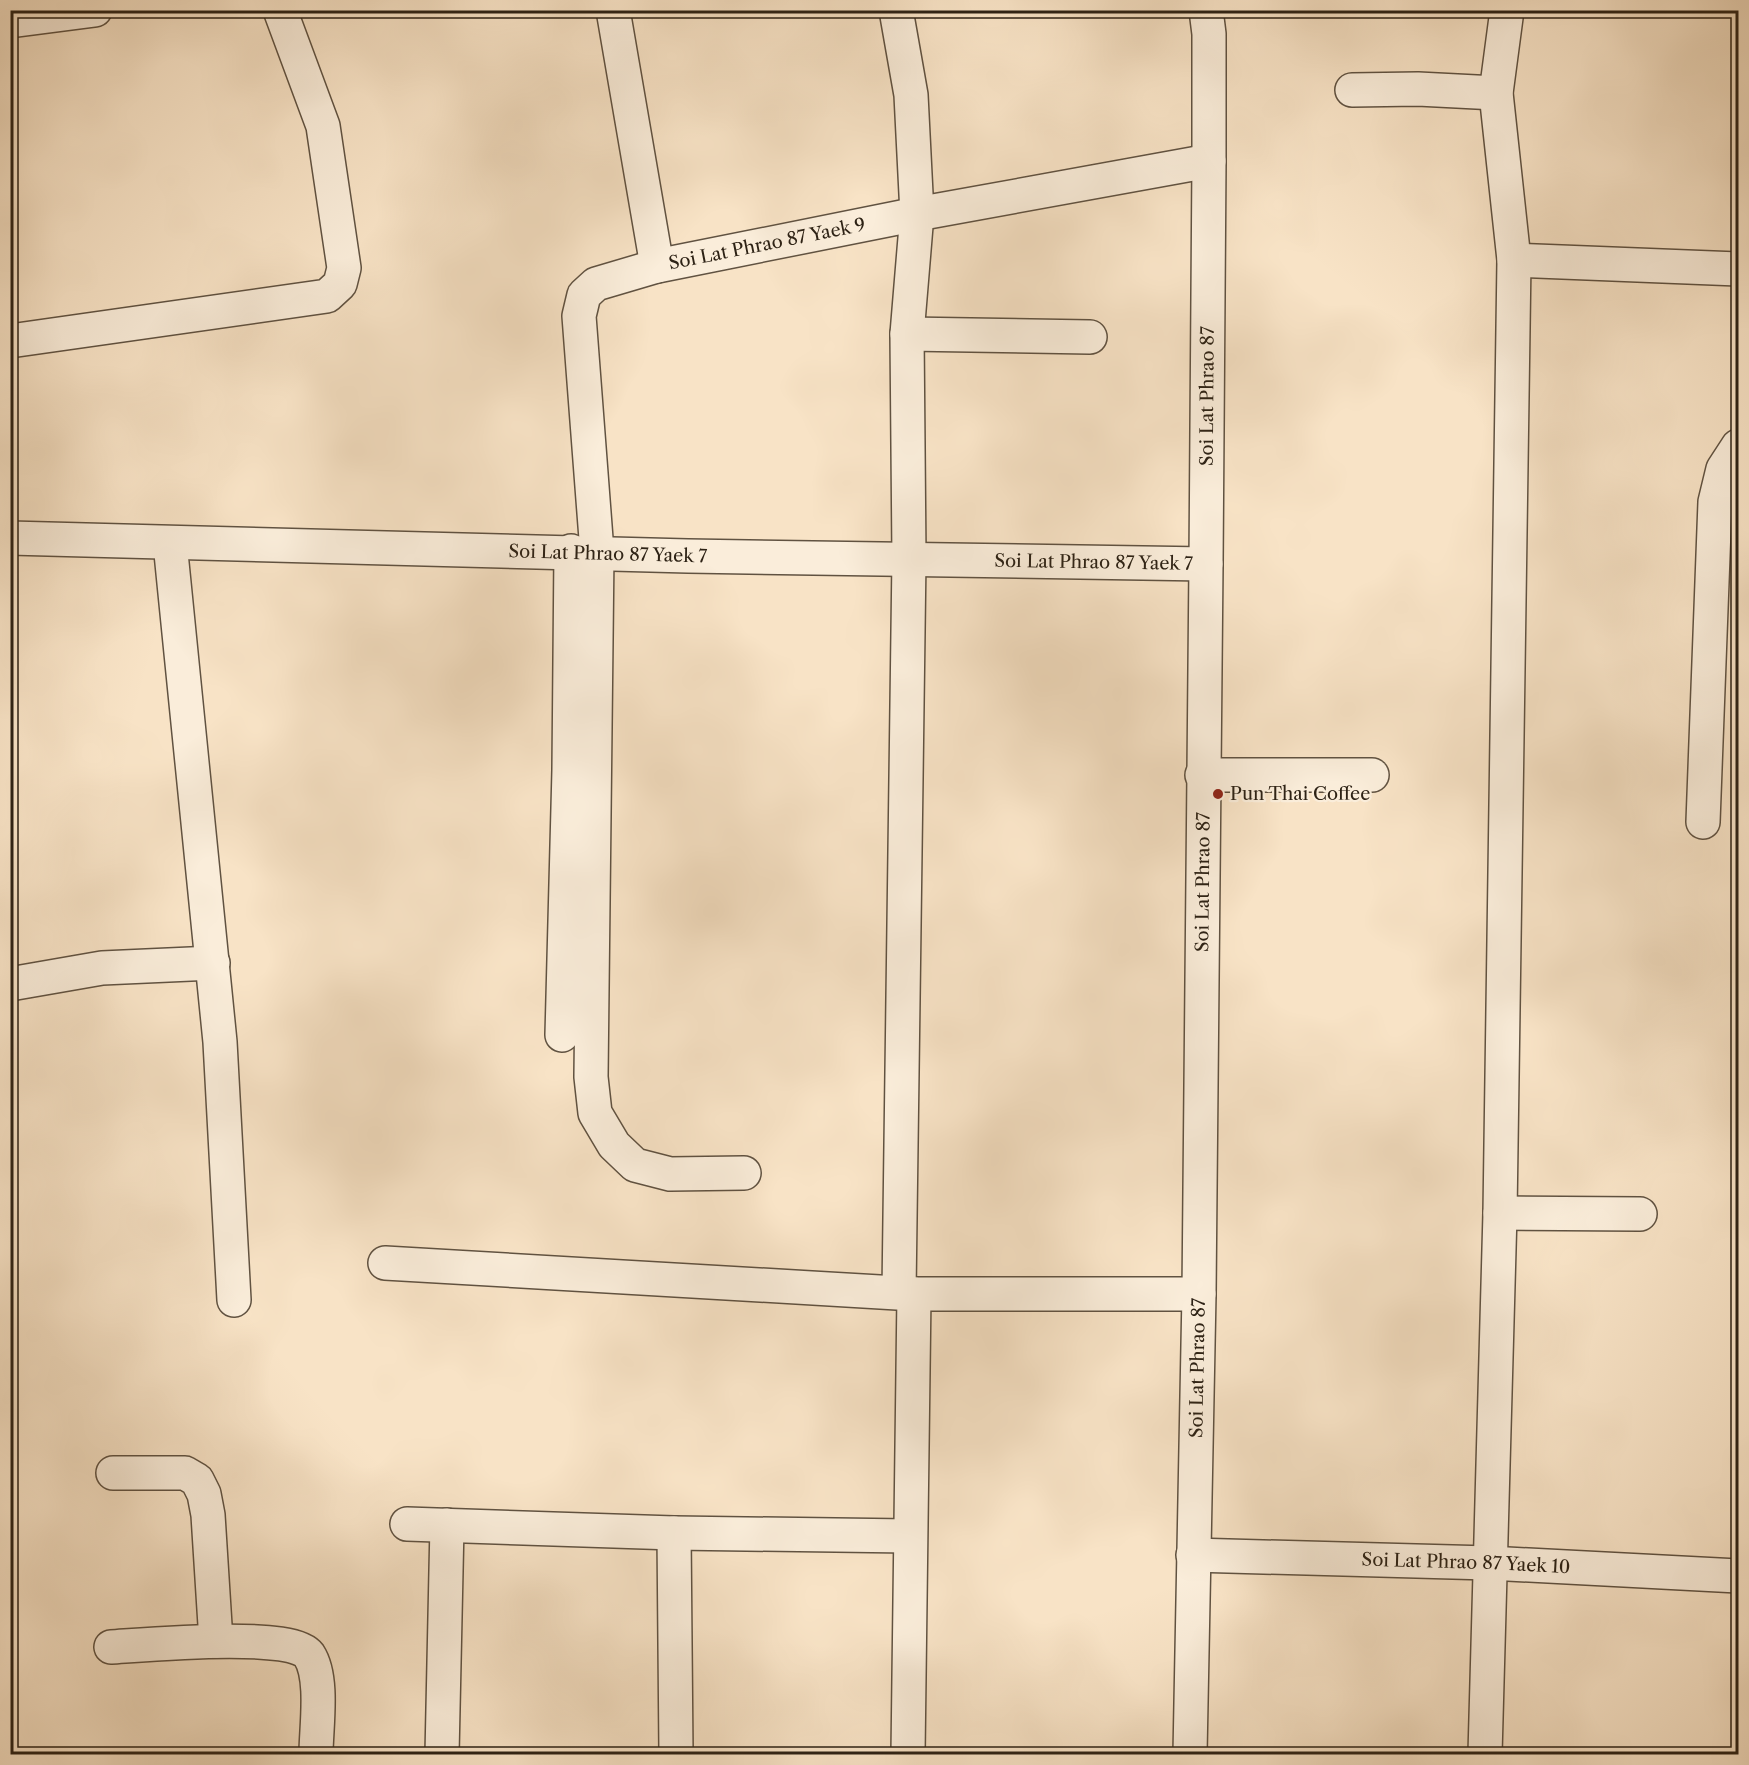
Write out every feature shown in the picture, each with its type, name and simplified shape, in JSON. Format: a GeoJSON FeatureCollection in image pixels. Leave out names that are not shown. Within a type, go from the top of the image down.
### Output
{"type":"FeatureCollection","features":[{"type":"Feature","properties":{"kind":"street"},"geometry":{"type":"LineString","coordinates":[[10,21],[94,10]]}},
{"type":"Feature","properties":{"kind":"street"},"geometry":{"type":"LineString","coordinates":[[10,341],[327,296],[340,284],[344,268],[323,126],[280,10]]}},
{"type":"Feature","properties":{"kind":"street"},"geometry":{"type":"LineString","coordinates":[[613,10],[657,266]]}},
{"type":"Feature","properties":{"kind":"street"},"geometry":{"type":"LineString","coordinates":[[896,10],[911,95],[917,214],[907,334],[909,558],[906,1293],[909,1536],[908,1755]]}},
{"type":"Feature","properties":{"kind":"street","name":"Soi Lat Phrao 87"},"geometry":{"type":"LineString","coordinates":[[1190,1755],[1199,1294],[1202,776],[1206,564],[1209,34],[1206,10]]}},
{"type":"Feature","properties":{"kind":"street"},"geometry":{"type":"LineString","coordinates":[[1485,1755],[1500,1213],[1514,260],[1496,93],[1507,10]]}},
{"type":"Feature","properties":{"kind":"street"},"geometry":{"type":"LineString","coordinates":[[1352,90],[1418,89],[1496,93]]}},
{"type":"Feature","properties":{"kind":"street","name":"Soi Lat Phrao 87 Yaek 9"},"geometry":{"type":"LineString","coordinates":[[584,551],[579,316],[584,295],[596,285],[657,266],[917,214],[1209,161]]}},
{"type":"Feature","properties":{"kind":"street"},"geometry":{"type":"LineString","coordinates":[[1514,260],[1738,269]]}},
{"type":"Feature","properties":{"kind":"street"},"geometry":{"type":"LineString","coordinates":[[907,334],[1090,337]]}},
{"type":"Feature","properties":{"kind":"street"},"geometry":{"type":"LineString","coordinates":[[1703,822],[1715,502],[1723,469],[1738,446]]}},
{"type":"Feature","properties":{"kind":"street","name":"Soi Lat Phrao 87 Yaek 7"},"geometry":{"type":"LineString","coordinates":[[10,538],[584,551],[687,556],[1206,564]]}},
{"type":"Feature","properties":{"kind":"street"},"geometry":{"type":"LineString","coordinates":[[170,543],[220,1042],[234,1300]]}},
{"type":"Feature","properties":{"kind":"street"},"geometry":{"type":"LineString","coordinates":[[562,1035],[569,770],[584,551]]}},
{"type":"Feature","properties":{"kind":"street"},"geometry":{"type":"LineString","coordinates":[[584,551],[591,1077],[595,1113],[614,1145],[635,1165],[670,1174],[744,1173]]}},
{"type":"Feature","properties":{"kind":"street"},"geometry":{"type":"LineString","coordinates":[[1202,776],[1372,775]]}},
{"type":"Feature","properties":{"kind":"street"},"geometry":{"type":"LineString","coordinates":[[10,984],[102,968],[213,963]]}},
{"type":"Feature","properties":{"kind":"street"},"geometry":{"type":"LineString","coordinates":[[1500,1213],[1641,1214]]}},
{"type":"Feature","properties":{"kind":"street"},"geometry":{"type":"LineString","coordinates":[[385,1263],[906,1293],[1199,1294]]}},
{"type":"Feature","properties":{"kind":"street"},"geometry":{"type":"LineString","coordinates":[[113,1473],[184,1473],[197,1480],[204,1494],[208,1515],[216,1641]]}},
{"type":"Feature","properties":{"kind":"street"},"geometry":{"type":"LineString","coordinates":[[407,1524],[674,1533],[909,1536]]}},
{"type":"Feature","properties":{"kind":"street"},"geometry":{"type":"LineString","coordinates":[[442,1755],[447,1525]]}},
{"type":"Feature","properties":{"kind":"street"},"geometry":{"type":"LineString","coordinates":[[674,1533],[676,1755]]}},
{"type":"Feature","properties":{"kind":"street","name":"Soi Lat Phrao 87 Yaek 10"},"geometry":{"type":"LineString","coordinates":[[1193,1555],[1489,1563],[1738,1576]]}},
{"type":"Feature","properties":{"kind":"street"},"geometry":{"type":"LineString","coordinates":[[111,1647],[216,1641],[289,1644],[307,1652],[314,1665],[317,1688],[316,1755]]}},
{"type":"Feature","properties":{"kind":"place","name":"Pun Thai Coffee"},"geometry":{"type":"Point","coordinates":[1218,794]}}]}
